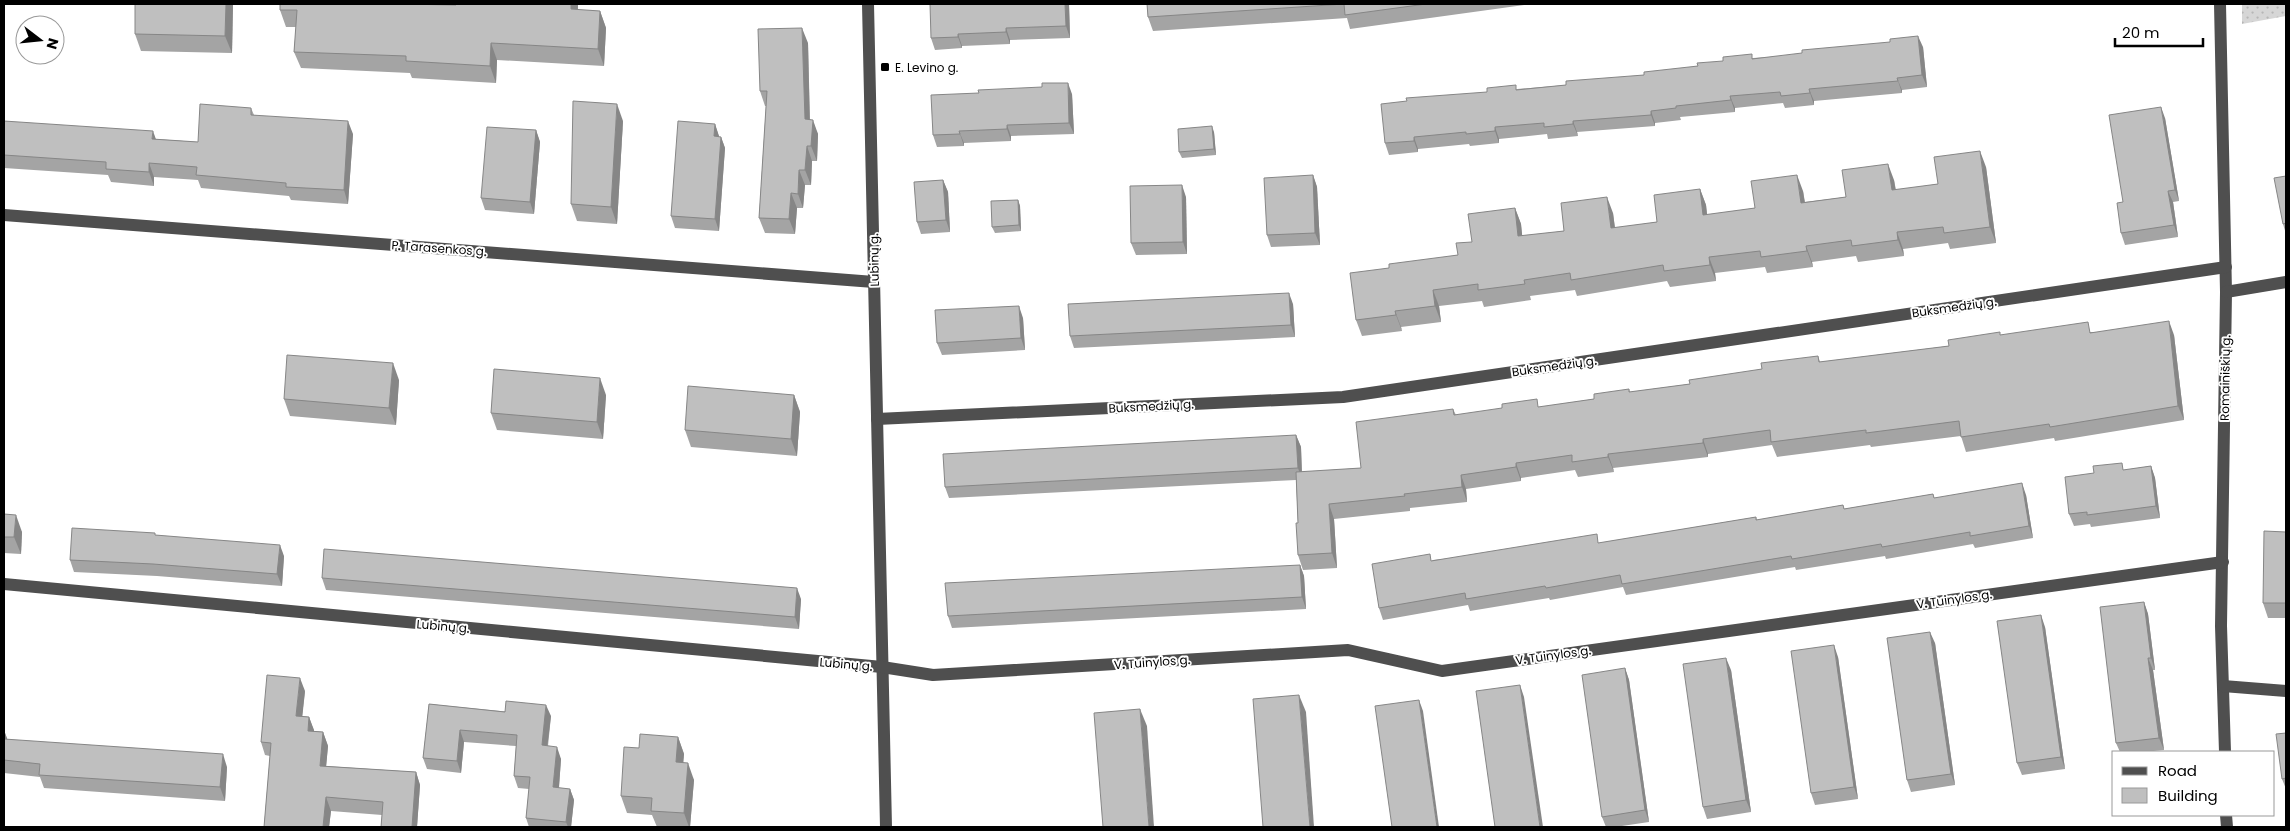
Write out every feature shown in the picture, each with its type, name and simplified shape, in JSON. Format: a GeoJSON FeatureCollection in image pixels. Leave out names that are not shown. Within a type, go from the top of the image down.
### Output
{"type":"FeatureCollection","features":[{"type":"Feature","properties":{"kind":"street","name":"Lubinų g."},"geometry":{"type":"LineString","coordinates":[[868,4],[886,827]]}},
{"type":"Feature","properties":{"kind":"street","name":"Romainiškių g."},"geometry":{"type":"LineString","coordinates":[[2220,4],[2226,267],[2221,626],[2225,751]]}},
{"type":"Feature","properties":{"kind":"street","name":"P. Tarasenkos g."},"geometry":{"type":"LineString","coordinates":[[4,215],[874,282]]}},
{"type":"Feature","properties":{"kind":"street","name":"Buksmedžių g."},"geometry":{"type":"LineString","coordinates":[[877,419],[1343,397],[2226,267]]}},
{"type":"Feature","properties":{"kind":"street"},"geometry":{"type":"LineString","coordinates":[[2226,292],[2286,282]]}},
{"type":"Feature","properties":{"kind":"street","name":"V. Tuinylos g."},"geometry":{"type":"LineString","coordinates":[[882,667],[933,675],[1348,650],[1442,671],[2223,562]]}},
{"type":"Feature","properties":{"kind":"street","name":"Lubinų g."},"geometry":{"type":"LineString","coordinates":[[4,584],[882,667]]}},
{"type":"Feature","properties":{"kind":"street"},"geometry":{"type":"LineString","coordinates":[[2223,686],[2286,691]]}},
{"type":"Feature","properties":{"kind":"shaded area"},"geometry":{"type":"Polygon","coordinates":[[[2242,4],[2286,4],[2286,16],[2242,24],[2242,4]]]}},
{"type":"Feature","properties":{"kind":"building"},"geometry":{"type":"Polygon","coordinates":[[[135,4],[226,4],[225,36],[135,34],[135,4]]]}},
{"type":"Feature","properties":{"kind":"building"},"geometry":{"type":"Polygon","coordinates":[[[280,4],[571,4],[571,9],[600,11],[598,49],[491,43],[490,66],[406,61],[406,56],[294,52],[297,10],[280,10],[280,4]]]}},
{"type":"Feature","properties":{"kind":"building"},"geometry":{"type":"Polygon","coordinates":[[[930,4],[1065,4],[1066,26],[1006,28],[1006,32],[958,34],[958,37],[931,38],[930,4]]]}},
{"type":"Feature","properties":{"kind":"building"},"geometry":{"type":"Polygon","coordinates":[[[1147,4],[1344,4],[1148,17],[1147,4]]]}},
{"type":"Feature","properties":{"kind":"building"},"geometry":{"type":"Polygon","coordinates":[[[1344,4],[1426,4],[1345,15],[1344,4]]]}},
{"type":"Feature","properties":{"kind":"building"},"geometry":{"type":"Polygon","coordinates":[[[802,28],[805,119],[813,120],[811,146],[807,146],[805,170],[799,170],[798,194],[791,193],[789,219],[759,218],[767,91],[760,91],[758,29],[802,28]]]}},
{"type":"Feature","properties":{"kind":"building"},"geometry":{"type":"Polygon","coordinates":[[[1918,36],[1922,75],[1897,78],[1898,81],[1809,89],[1810,93],[1781,96],[1780,92],[1730,96],[1731,100],[1676,106],[1676,108],[1651,111],[1651,115],[1573,121],[1573,124],[1544,127],[1544,123],[1495,127],[1495,131],[1414,137],[1414,141],[1385,143],[1381,104],[1407,101],[1406,98],[1487,92],[1487,88],[1516,85],[1516,90],[1566,85],[1566,81],[1644,75],[1644,72],[1698,66],[1697,63],[1723,61],[1723,57],[1752,54],[1752,59],[1802,53],[1802,50],[1890,42],[1890,39],[1918,36]]]}},
{"type":"Feature","properties":{"kind":"building"},"geometry":{"type":"Polygon","coordinates":[[[1042,83],[1068,83],[1069,123],[1007,125],[1007,129],[959,131],[960,134],[933,135],[931,95],[979,93],[978,90],[1042,87],[1042,83]]]}},
{"type":"Feature","properties":{"kind":"building"},"geometry":{"type":"Polygon","coordinates":[[[573,101],[617,104],[611,207],[571,204],[573,101]]]}},
{"type":"Feature","properties":{"kind":"building"},"geometry":{"type":"Polygon","coordinates":[[[200,104],[251,108],[251,115],[348,121],[344,190],[286,187],[286,183],[196,175],[197,167],[149,163],[149,172],[106,169],[106,162],[4,155],[4,121],[153,131],[152,139],[198,142],[200,104]]]}},
{"type":"Feature","properties":{"kind":"building"},"geometry":{"type":"Polygon","coordinates":[[[2161,107],[2175,190],[2168,191],[2174,225],[2121,233],[2117,203],[2123,202],[2109,115],[2161,107]]]}},
{"type":"Feature","properties":{"kind":"building"},"geometry":{"type":"Polygon","coordinates":[[[678,121],[715,124],[714,136],[721,137],[715,219],[671,216],[678,121]]]}},
{"type":"Feature","properties":{"kind":"building"},"geometry":{"type":"Polygon","coordinates":[[[1212,126],[1214,149],[1179,152],[1178,129],[1212,126]]]}},
{"type":"Feature","properties":{"kind":"building"},"geometry":{"type":"Polygon","coordinates":[[[487,127],[536,130],[530,202],[481,198],[487,127]]]}},
{"type":"Feature","properties":{"kind":"building"},"geometry":{"type":"Polygon","coordinates":[[[1980,151],[1990,227],[1944,233],[1943,227],[1897,232],[1898,240],[1852,246],[1851,240],[1806,246],[1807,251],[1761,257],[1760,251],[1709,257],[1710,265],[1664,271],[1663,265],[1571,280],[1570,273],[1524,280],[1525,284],[1478,290],[1478,284],[1433,290],[1435,306],[1395,311],[1396,315],[1356,320],[1350,273],[1389,268],[1389,264],[1458,255],[1456,243],[1472,242],[1468,214],[1515,208],[1518,236],[1564,231],[1561,203],[1607,197],[1611,228],[1657,222],[1654,195],[1700,189],[1703,215],[1755,208],[1751,181],[1797,175],[1801,203],[1846,197],[1842,170],[1888,164],[1892,190],[1938,184],[1934,157],[1980,151]]]}},
{"type":"Feature","properties":{"kind":"building"},"geometry":{"type":"Polygon","coordinates":[[[1313,175],[1315,233],[1267,235],[1264,178],[1313,175]]]}},
{"type":"Feature","properties":{"kind":"building"},"geometry":{"type":"Polygon","coordinates":[[[2286,176],[2286,223],[2283,224],[2274,178],[2286,176]]]}},
{"type":"Feature","properties":{"kind":"building"},"geometry":{"type":"Polygon","coordinates":[[[943,180],[946,220],[917,222],[914,182],[943,180]]]}},
{"type":"Feature","properties":{"kind":"building"},"geometry":{"type":"Polygon","coordinates":[[[1182,185],[1183,242],[1131,243],[1130,186],[1182,185]]]}},
{"type":"Feature","properties":{"kind":"building"},"geometry":{"type":"Polygon","coordinates":[[[1018,200],[1019,225],[992,227],[991,201],[1018,200]]]}},
{"type":"Feature","properties":{"kind":"building"},"geometry":{"type":"Polygon","coordinates":[[[1289,293],[1291,325],[1070,336],[1068,304],[1289,293]]]}},
{"type":"Feature","properties":{"kind":"building"},"geometry":{"type":"Polygon","coordinates":[[[1019,306],[1021,338],[937,343],[935,310],[1019,306]]]}},
{"type":"Feature","properties":{"kind":"building"},"geometry":{"type":"Polygon","coordinates":[[[2169,321],[2178,406],[2050,427],[2049,424],[1961,437],[1959,421],[1866,433],[1866,430],[1771,442],[1770,430],[1703,439],[1703,443],[1608,454],[1608,457],[1572,462],[1572,455],[1516,463],[1516,467],[1461,475],[1462,487],[1404,494],[1405,496],[1329,504],[1332,553],[1298,555],[1296,472],[1361,468],[1356,422],[1453,409],[1454,415],[1502,408],[1502,404],[1537,399],[1538,407],[1594,399],[1594,394],[1629,389],[1629,392],[1690,384],[1689,380],[1762,369],[1761,363],[1818,356],[1819,362],[1949,346],[1948,340],[2000,332],[2000,335],[2088,322],[2090,333],[2169,321]]]}},
{"type":"Feature","properties":{"kind":"building"},"geometry":{"type":"Polygon","coordinates":[[[287,355],[393,363],[389,408],[284,399],[287,355]]]}},
{"type":"Feature","properties":{"kind":"building"},"geometry":{"type":"Polygon","coordinates":[[[494,369],[600,378],[597,422],[491,413],[494,369]]]}},
{"type":"Feature","properties":{"kind":"building"},"geometry":{"type":"Polygon","coordinates":[[[688,386],[794,395],[791,439],[685,430],[688,386]]]}},
{"type":"Feature","properties":{"kind":"building"},"geometry":{"type":"Polygon","coordinates":[[[1296,435],[1298,468],[945,487],[943,454],[1296,435]]]}},
{"type":"Feature","properties":{"kind":"building"},"geometry":{"type":"Polygon","coordinates":[[[2122,463],[2123,470],[2151,466],[2156,506],[2087,515],[2087,512],[2069,514],[2065,477],[2094,473],[2093,466],[2122,463]]]}},
{"type":"Feature","properties":{"kind":"building"},"geometry":{"type":"Polygon","coordinates":[[[2022,483],[2029,526],[1970,536],[1970,532],[1882,547],[1881,544],[1792,559],[1791,556],[1622,584],[1620,575],[1466,599],[1465,593],[1379,608],[1372,564],[1430,554],[1431,561],[1597,534],[1598,543],[1756,517],[1756,520],[1843,505],[1844,509],[1933,494],[1934,498],[2022,483]]]}},
{"type":"Feature","properties":{"kind":"building"},"geometry":{"type":"Polygon","coordinates":[[[4,514],[16,515],[14,537],[4,537],[4,514]]]}},
{"type":"Feature","properties":{"kind":"building"},"geometry":{"type":"Polygon","coordinates":[[[72,528],[155,533],[155,535],[280,545],[277,574],[153,564],[70,560],[72,528]]]}},
{"type":"Feature","properties":{"kind":"building"},"geometry":{"type":"Polygon","coordinates":[[[2264,531],[2286,532],[2286,603],[2263,603],[2264,531]]]}},
{"type":"Feature","properties":{"kind":"building"},"geometry":{"type":"Polygon","coordinates":[[[324,549],[797,588],[795,617],[322,578],[324,549]]]}},
{"type":"Feature","properties":{"kind":"building"},"geometry":{"type":"Polygon","coordinates":[[[1300,565],[1302,597],[948,616],[945,583],[1300,565]]]}},
{"type":"Feature","properties":{"kind":"building"},"geometry":{"type":"Polygon","coordinates":[[[2144,602],[2151,658],[2148,658],[2159,738],[2116,743],[2100,607],[2144,602]]]}},
{"type":"Feature","properties":{"kind":"building"},"geometry":{"type":"Polygon","coordinates":[[[2041,615],[2061,757],[2017,763],[1997,621],[2041,615]]]}},
{"type":"Feature","properties":{"kind":"building"},"geometry":{"type":"Polygon","coordinates":[[[1930,632],[1951,774],[1907,780],[1887,638],[1930,632]]]}},
{"type":"Feature","properties":{"kind":"building"},"geometry":{"type":"Polygon","coordinates":[[[1834,645],[1854,787],[1811,793],[1791,651],[1834,645]]]}},
{"type":"Feature","properties":{"kind":"building"},"geometry":{"type":"Polygon","coordinates":[[[1726,658],[1746,800],[1703,807],[1683,664],[1726,658]]]}},
{"type":"Feature","properties":{"kind":"building"},"geometry":{"type":"Polygon","coordinates":[[[1625,668],[1645,810],[1602,817],[1582,675],[1625,668]]]}},
{"type":"Feature","properties":{"kind":"building"},"geometry":{"type":"Polygon","coordinates":[[[267,675],[300,678],[296,716],[309,717],[308,731],[323,732],[320,766],[416,772],[412,827],[381,827],[383,802],[326,797],[323,827],[264,827],[271,743],[261,742],[267,675]]]}},
{"type":"Feature","properties":{"kind":"building"},"geometry":{"type":"Polygon","coordinates":[[[1520,685],[1540,827],[1495,827],[1476,691],[1520,685]]]}},
{"type":"Feature","properties":{"kind":"building"},"geometry":{"type":"Polygon","coordinates":[[[1299,695],[1310,827],[1263,827],[1253,699],[1299,695]]]}},
{"type":"Feature","properties":{"kind":"building"},"geometry":{"type":"Polygon","coordinates":[[[1419,700],[1437,827],[1392,827],[1375,706],[1419,700]]]}},
{"type":"Feature","properties":{"kind":"building"},"geometry":{"type":"Polygon","coordinates":[[[506,701],[546,705],[542,745],[557,747],[553,787],[570,789],[566,822],[526,818],[530,777],[514,776],[517,735],[460,730],[457,761],[423,758],[429,704],[505,712],[506,701]]]}},
{"type":"Feature","properties":{"kind":"building"},"geometry":{"type":"Polygon","coordinates":[[[1140,709],[1149,827],[1103,827],[1094,713],[1140,709]]]}},
{"type":"Feature","properties":{"kind":"building"},"geometry":{"type":"Polygon","coordinates":[[[2286,733],[2286,778],[2282,779],[2276,734],[2286,733]]]}},
{"type":"Feature","properties":{"kind":"building"},"geometry":{"type":"Polygon","coordinates":[[[640,734],[678,737],[676,762],[688,763],[684,813],[651,811],[652,798],[621,796],[624,747],[639,748],[640,734]]]}},
{"type":"Feature","properties":{"kind":"building"},"geometry":{"type":"Polygon","coordinates":[[[4,739],[223,754],[220,787],[39,775],[40,764],[4,760],[4,739]]]}},
{"type":"Feature","properties":{"kind":"place","name":"E. Levino g."},"geometry":{"type":"Point","coordinates":[885,67]}}]}
